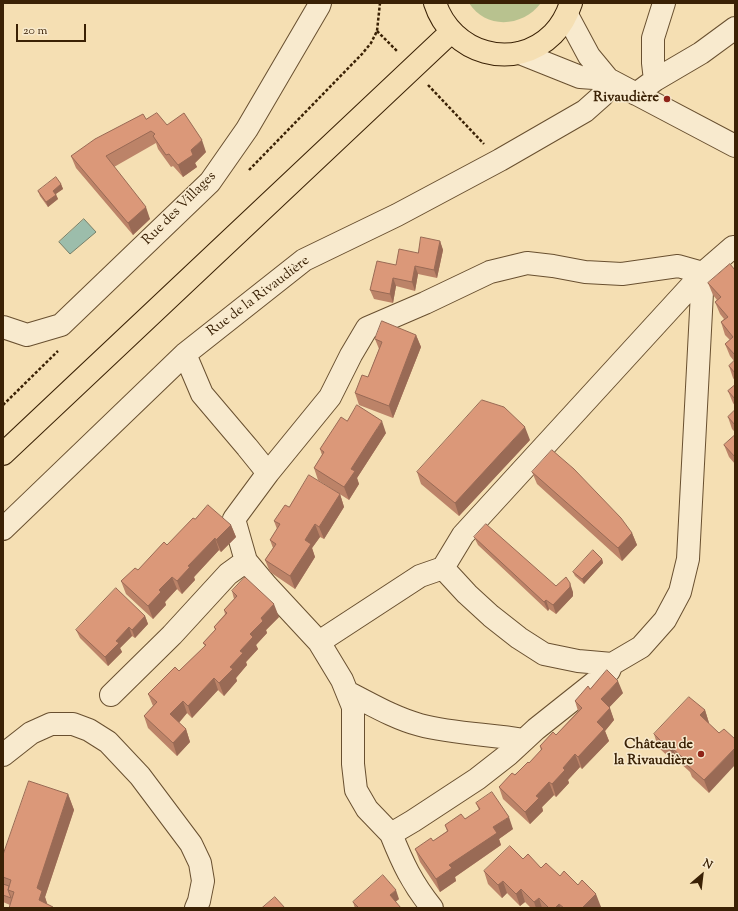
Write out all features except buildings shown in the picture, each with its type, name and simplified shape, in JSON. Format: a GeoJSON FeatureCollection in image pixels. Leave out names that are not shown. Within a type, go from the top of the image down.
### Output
{"type":"FeatureCollection","features":[{"type":"Feature","properties":{"kind":"main road"},"geometry":{"type":"LineString","coordinates":[[435,3],[441,18],[451,32],[463,42],[476,49],[490,53],[505,54],[520,53],[543,43],[560,26],[569,9]]}},
{"type":"Feature","properties":{"kind":"main road"},"geometry":{"type":"LineString","coordinates":[[3,454],[451,32]]}},
{"type":"Feature","properties":{"kind":"street","name":"Rue des Villages"},"geometry":{"type":"LineString","coordinates":[[3,327],[27,335],[61,325],[210,182],[247,129],[320,3]]}},
{"type":"Feature","properties":{"kind":"street"},"geometry":{"type":"LineString","coordinates":[[655,80],[653,38],[664,3]]}},
{"type":"Feature","properties":{"kind":"street"},"geometry":{"type":"LineString","coordinates":[[569,9],[589,56],[608,79],[735,146]]}},
{"type":"Feature","properties":{"kind":"street"},"geometry":{"type":"LineString","coordinates":[[636,94],[655,80],[701,53],[735,28]]}},
{"type":"Feature","properties":{"kind":"street"},"geometry":{"type":"LineString","coordinates":[[520,53],[580,77],[608,79]]}},
{"type":"Feature","properties":{"kind":"street","name":"Rue de la Rivaudière"},"geometry":{"type":"LineString","coordinates":[[3,529],[185,354],[304,260],[397,215],[500,160],[585,111],[603,95],[608,79]]}},
{"type":"Feature","properties":{"kind":"street"},"geometry":{"type":"LineString","coordinates":[[320,642],[420,576],[443,568],[464,535],[703,273],[734,246]]}},
{"type":"Feature","properties":{"kind":"street"},"geometry":{"type":"LineString","coordinates":[[432,908],[417,889],[403,865],[391,834],[367,809],[356,790],[353,764],[353,707],[342,680],[320,642],[267,586],[246,561],[234,519],[268,473],[330,397],[351,355],[367,328],[425,303],[462,284],[490,272],[527,263],[585,272],[622,274],[678,266],[703,273]]}},
{"type":"Feature","properties":{"kind":"street"},"geometry":{"type":"LineString","coordinates":[[443,568],[467,594],[492,616],[519,638],[544,654],[578,661],[612,664],[641,647],[666,620],[680,592],[688,559],[703,273]]}},
{"type":"Feature","properties":{"kind":"street"},"geometry":{"type":"LineString","coordinates":[[185,354],[202,394],[268,473]]}},
{"type":"Feature","properties":{"kind":"street"},"geometry":{"type":"LineString","coordinates":[[111,695],[172,635],[228,574],[246,561]]}},
{"type":"Feature","properties":{"kind":"street"},"geometry":{"type":"LineString","coordinates":[[391,834],[413,822],[477,779],[536,729],[609,671],[612,664]]}},
{"type":"Feature","properties":{"kind":"street"},"geometry":{"type":"LineString","coordinates":[[347,692],[391,715],[419,724],[444,730],[524,740]]}},
{"type":"Feature","properties":{"kind":"street"},"geometry":{"type":"LineString","coordinates":[[3,755],[31,733],[51,724],[73,724],[89,730],[108,742],[140,776],[191,844],[200,863],[203,881],[196,908]]}},
{"type":"Feature","properties":{"kind":"path"},"geometry":{"type":"LineString","coordinates":[[377,30],[500,160]]}},
{"type":"Feature","properties":{"kind":"green space"},"geometry":{"type":"Polygon","coordinates":[[[469,3],[541,3],[525,17],[515,21],[505,22],[485,18],[476,12],[469,3]]]}},
{"type":"Feature","properties":{"kind":"shaded area"},"geometry":{"type":"Polygon","coordinates":[[[84,219],[96,232],[70,254],[59,242],[84,219]]]}},
{"type":"Feature","properties":{"kind":"place","name":"Rivaudière"},"geometry":{"type":"Point","coordinates":[667,99]}},
{"type":"Feature","properties":{"kind":"place","name":"Château de la Rivaudière"},"geometry":{"type":"Point","coordinates":[701,754]}}]}
